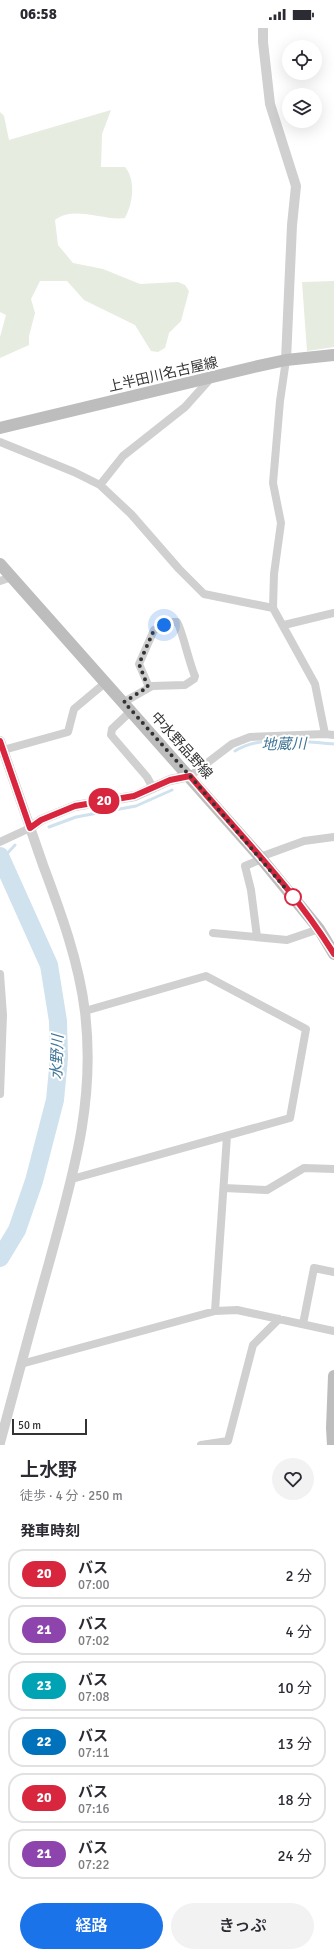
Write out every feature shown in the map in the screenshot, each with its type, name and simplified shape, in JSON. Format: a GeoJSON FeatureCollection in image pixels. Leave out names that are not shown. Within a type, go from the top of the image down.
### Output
{"type":"FeatureCollection","features":[{"type":"Feature","properties":{"kind":"main road","name":"上半田川名古屋線"},"geometry":{"type":"LineString","coordinates":[[0,428],[286,360],[334,355]]}},
{"type":"Feature","properties":{"kind":"main road","name":"中水野品野線"},"geometry":{"type":"LineString","coordinates":[[0,564],[190,776],[260,857],[319,930],[334,954]]}},
{"type":"Feature","properties":{"kind":"main road"},"geometry":{"type":"LineString","coordinates":[[333,1445],[334,1376]]}},
{"type":"Feature","properties":{"kind":"street"},"geometry":{"type":"LineString","coordinates":[[263,28],[270,104],[296,186],[292,225],[286,360],[280,401],[273,483],[281,523],[274,574],[273,608],[284,625],[314,684],[325,734]]}},
{"type":"Feature","properties":{"kind":"street"},"geometry":{"type":"LineString","coordinates":[[100,485],[123,456],[185,407],[211,378]]}},
{"type":"Feature","properties":{"kind":"street"},"geometry":{"type":"LineString","coordinates":[[0,442],[74,472],[100,485],[131,514],[179,569],[204,594],[273,608]]}},
{"type":"Feature","properties":{"kind":"street"},"geometry":{"type":"LineString","coordinates":[[0,581],[12,577]]}},
{"type":"Feature","properties":{"kind":"street"},"geometry":{"type":"LineString","coordinates":[[284,625],[334,613]]}},
{"type":"Feature","properties":{"kind":"street"},"geometry":{"type":"LineString","coordinates":[[148,687],[140,669],[139,661],[154,630],[173,622],[177,622],[180,628],[186,654],[195,676],[194,680],[185,685],[148,687],[128,707],[112,729],[111,735],[147,777],[153,788]]}},
{"type":"Feature","properties":{"kind":"street"},"geometry":{"type":"LineString","coordinates":[[0,1443],[72,1179],[83,1132],[88,1083],[88,1042],[85,1011],[76,965],[62,916],[1,748],[68,732],[74,709],[106,683]]}},
{"type":"Feature","properties":{"kind":"street"},"geometry":{"type":"LineString","coordinates":[[1,842],[30,828],[41,820],[75,806],[134,796],[170,780],[190,776],[232,744],[250,737],[325,734],[334,735]]}},
{"type":"Feature","properties":{"kind":"street"},"geometry":{"type":"LineString","coordinates":[[258,937],[251,890],[245,866],[257,861],[260,857],[304,841],[334,837]]}},
{"type":"Feature","properties":{"kind":"street"},"geometry":{"type":"LineString","coordinates":[[214,933],[287,940],[319,930]]}},
{"type":"Feature","properties":{"kind":"street"},"geometry":{"type":"LineString","coordinates":[[0,974],[2,1015],[0,1094]]}},
{"type":"Feature","properties":{"kind":"street"},"geometry":{"type":"LineString","coordinates":[[72,1179],[290,1118],[306,1029],[206,976],[85,1011]]}},
{"type":"Feature","properties":{"kind":"street"},"geometry":{"type":"LineString","coordinates":[[215,1311],[227,1136]]}},
{"type":"Feature","properties":{"kind":"street"},"geometry":{"type":"LineString","coordinates":[[224,1188],[267,1190],[304,1168],[334,1169]]}},
{"type":"Feature","properties":{"kind":"street"},"geometry":{"type":"LineString","coordinates":[[303,1324],[314,1268],[334,1272]]}},
{"type":"Feature","properties":{"kind":"street"},"geometry":{"type":"LineString","coordinates":[[21,1364],[215,1311],[237,1310],[334,1330]]}},
{"type":"Feature","properties":{"kind":"street"},"geometry":{"type":"LineString","coordinates":[[201,1445],[228,1441],[253,1345],[279,1319]]}},
{"type":"Feature","properties":{"kind":"shaded area"},"geometry":{"type":"Polygon","coordinates":[[[111,110],[102,134],[101,167],[125,167],[128,172],[131,178],[132,192],[128,212],[125,218],[89,214],[71,214],[62,216],[55,220],[58,245],[73,263],[103,269],[140,284],[178,282],[185,285],[189,291],[181,321],[169,333],[165,348],[158,352],[151,351],[135,325],[84,300],[67,281],[40,281],[31,299],[35,313],[29,336],[29,345],[0,358],[0,337],[6,315],[0,312],[0,112],[4,116],[9,140],[111,110]]]}},
{"type":"Feature","properties":{"kind":"shaded area"},"geometry":{"type":"Polygon","coordinates":[[[334,281],[334,347],[307,351],[302,282],[334,281]]]}},
{"type":"Feature","properties":{"kind":"waterway","name":"地蔵川"},"geometry":{"type":"LineString","coordinates":[[235,751],[258,742],[283,740],[334,744]]}},
{"type":"Feature","properties":{"kind":"waterway","name":"地蔵川"},"geometry":{"type":"LineString","coordinates":[[49,827],[76,817],[136,806],[172,790]]}},
{"type":"Feature","properties":{"kind":"waterway","name":"地蔵川"},"geometry":{"type":"LineString","coordinates":[[2,859],[15,845]]}},
{"type":"Feature","properties":{"kind":"waterway","name":"水野川"},"geometry":{"type":"LineString","coordinates":[[0,856],[49,965],[58,1021],[59,1058],[55,1100],[34,1181],[17,1230],[0,1258]]}},
{"type":"Feature","properties":{"kind":"bus line","name":"20"},"geometry":{"type":"LineString","coordinates":[[0,741],[30,828],[41,820],[75,806],[134,796],[170,780],[190,776],[297,902],[319,930],[334,954]]}},
{"type":"Feature","properties":{"kind":"route"},"geometry":{"type":"LineString","coordinates":[[164,625],[152,632],[139,661],[140,669],[148,687],[128,698],[124,702],[190,776],[297,902],[293,897]]}}]}
